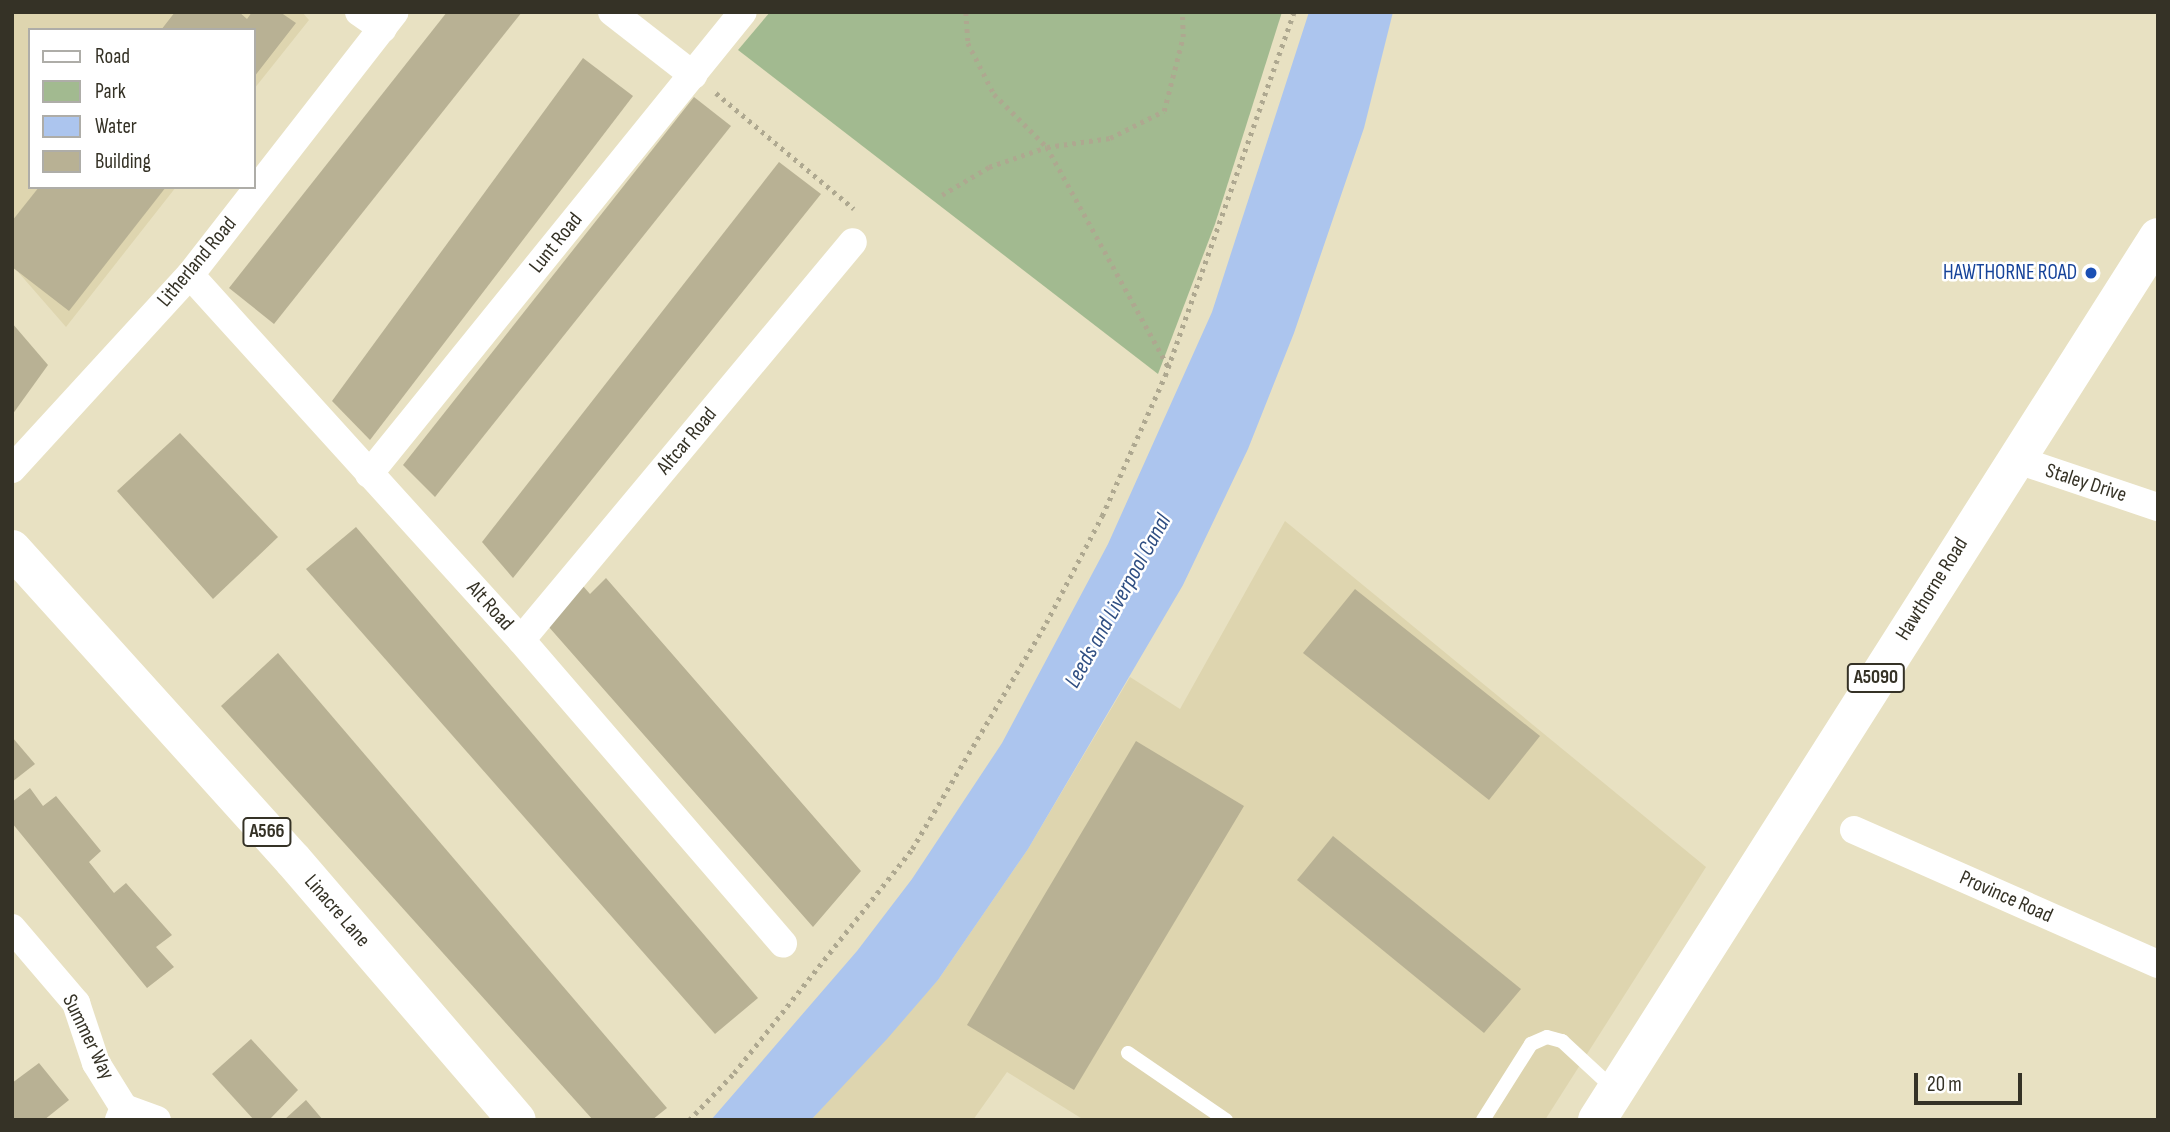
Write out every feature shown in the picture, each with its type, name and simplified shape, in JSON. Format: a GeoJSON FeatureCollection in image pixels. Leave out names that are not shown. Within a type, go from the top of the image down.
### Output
{"type":"FeatureCollection","features":[{"type":"Feature","properties":{"kind":"main road","name":"Hawthorne Road"},"geometry":{"type":"LineString","coordinates":[[1606,1105],[2158,237]]}},
{"type":"Feature","properties":{"kind":"main road","name":"Linacre Lane"},"geometry":{"type":"LineString","coordinates":[[12,549],[293,860],[517,1120]]}},
{"type":"Feature","properties":{"kind":"street"},"geometry":{"type":"LineString","coordinates":[[359,12],[389,21]]}},
{"type":"Feature","properties":{"kind":"street"},"geometry":{"type":"LineString","coordinates":[[612,12],[693,75]]}},
{"type":"Feature","properties":{"kind":"street","name":"Lunt Road"},"geometry":{"type":"LineString","coordinates":[[369,474],[743,12]]}},
{"type":"Feature","properties":{"kind":"street","name":"Litherland Road"},"geometry":{"type":"LineString","coordinates":[[12,469],[190,275],[389,21]]}},
{"type":"Feature","properties":{"kind":"street","name":"Altcar Road"},"geometry":{"type":"LineString","coordinates":[[520,640],[853,242]]}},
{"type":"Feature","properties":{"kind":"street","name":"Alt Road"},"geometry":{"type":"LineString","coordinates":[[190,275],[520,640],[783,943]]}},
{"type":"Feature","properties":{"kind":"street","name":"Staley Drive"},"geometry":{"type":"LineString","coordinates":[[2015,459],[2158,506]]}},
{"type":"Feature","properties":{"kind":"street","name":"Province Road"},"geometry":{"type":"LineString","coordinates":[[1854,830],[2158,964]]}},
{"type":"Feature","properties":{"kind":"street","name":"Summer Way"},"geometry":{"type":"LineString","coordinates":[[12,928],[76,1003],[96,1063],[121,1114]]}},
{"type":"Feature","properties":{"kind":"street"},"geometry":{"type":"LineString","coordinates":[[121,1114],[157,1120]]}},
{"type":"Feature","properties":{"kind":"lane"},"geometry":{"type":"LineString","coordinates":[[1483,1120],[1531,1044],[1547,1037],[1562,1041],[1606,1105]]}},
{"type":"Feature","properties":{"kind":"lane"},"geometry":{"type":"LineString","coordinates":[[1128,1053],[1226,1120]]}},
{"type":"Feature","properties":{"kind":"path"},"geometry":{"type":"LineString","coordinates":[[966,12],[968,43],[994,94],[1047,147],[1168,366]]}},
{"type":"Feature","properties":{"kind":"path"},"geometry":{"type":"LineString","coordinates":[[942,195],[989,167],[1047,147],[1110,138],[1164,111],[1183,37],[1182,12]]}},
{"type":"Feature","properties":{"kind":"path"},"geometry":{"type":"LineString","coordinates":[[689,1120],[734,1073],[912,849],[1046,623],[1102,516],[1168,366],[1294,12]]}},
{"type":"Feature","properties":{"kind":"path"},"geometry":{"type":"LineString","coordinates":[[693,75],[868,221],[853,242]]}},
{"type":"Feature","properties":{"kind":"shaded area"},"geometry":{"type":"Polygon","coordinates":[[[12,12],[302,12],[309,20],[256,86],[256,28],[28,28],[28,189],[174,189],[66,327],[12,265],[12,12]]]}},
{"type":"Feature","properties":{"kind":"shaded area"},"geometry":{"type":"Polygon","coordinates":[[[1285,521],[1706,867],[1545,1120],[1084,1120],[1007,1072],[973,1120],[811,1120],[938,980],[1028,849],[1130,677],[1180,709],[1285,521]]]}},
{"type":"Feature","properties":{"kind":"green space"},"geometry":{"type":"Polygon","coordinates":[[[770,12],[1282,12],[1215,224],[1158,374],[738,50],[770,12]]]}},
{"type":"Feature","properties":{"kind":"water","name":"Leeds and Liverpool Canal"},"geometry":{"type":"Polygon","coordinates":[[[1309,12],[1393,12],[1364,128],[1294,333],[1248,449],[1183,585],[1028,849],[938,980],[887,1039],[811,1120],[711,1120],[857,951],[912,879],[1002,743],[1108,544],[1212,312],[1309,12]]]}},
{"type":"Feature","properties":{"kind":"building"},"geometry":{"type":"Polygon","coordinates":[[[175,12],[239,12],[247,19],[252,12],[280,12],[296,23],[256,74],[256,28],[163,28],[175,12]]]}},
{"type":"Feature","properties":{"kind":"building"},"geometry":{"type":"Polygon","coordinates":[[[447,12],[522,12],[274,324],[229,288],[447,12]]]}},
{"type":"Feature","properties":{"kind":"building"},"geometry":{"type":"Polygon","coordinates":[[[583,58],[633,96],[370,440],[332,401],[583,58]]]}},
{"type":"Feature","properties":{"kind":"building"},"geometry":{"type":"Polygon","coordinates":[[[694,97],[731,126],[435,497],[403,465],[694,97]]]}},
{"type":"Feature","properties":{"kind":"building"},"geometry":{"type":"Polygon","coordinates":[[[779,162],[821,194],[513,578],[482,542],[779,162]]]}},
{"type":"Feature","properties":{"kind":"building"},"geometry":{"type":"Polygon","coordinates":[[[37,189],[164,189],[69,311],[12,267],[12,221],[37,189]]]}},
{"type":"Feature","properties":{"kind":"building"},"geometry":{"type":"Polygon","coordinates":[[[12,323],[48,365],[12,415],[12,323]]]}},
{"type":"Feature","properties":{"kind":"building"},"geometry":{"type":"Polygon","coordinates":[[[180,433],[278,537],[213,599],[117,491],[180,433]]]}},
{"type":"Feature","properties":{"kind":"building"},"geometry":{"type":"Polygon","coordinates":[[[356,527],[758,998],[715,1034],[306,569],[356,527]]]}},
{"type":"Feature","properties":{"kind":"building"},"geometry":{"type":"Polygon","coordinates":[[[606,578],[861,871],[813,927],[548,626],[583,586],[590,594],[606,578]]]}},
{"type":"Feature","properties":{"kind":"building"},"geometry":{"type":"Polygon","coordinates":[[[1355,589],[1540,736],[1489,800],[1303,653],[1355,589]]]}},
{"type":"Feature","properties":{"kind":"building"},"geometry":{"type":"Polygon","coordinates":[[[278,653],[667,1108],[652,1120],[593,1120],[221,706],[278,653]]]}},
{"type":"Feature","properties":{"kind":"building"},"geometry":{"type":"Polygon","coordinates":[[[12,737],[35,764],[12,782],[12,737]]]}},
{"type":"Feature","properties":{"kind":"building"},"geometry":{"type":"Polygon","coordinates":[[[1136,741],[1244,806],[1074,1090],[967,1025],[1136,741]]]}},
{"type":"Feature","properties":{"kind":"building"},"geometry":{"type":"Polygon","coordinates":[[[30,788],[43,806],[56,796],[101,851],[89,862],[114,893],[126,883],[172,935],[156,947],[174,967],[147,988],[12,823],[12,802],[30,788]]]}},
{"type":"Feature","properties":{"kind":"building"},"geometry":{"type":"Polygon","coordinates":[[[1333,836],[1521,989],[1484,1033],[1297,880],[1333,836]]]}},
{"type":"Feature","properties":{"kind":"building"},"geometry":{"type":"Polygon","coordinates":[[[251,1039],[298,1090],[269,1120],[254,1120],[212,1074],[251,1039]]]}},
{"type":"Feature","properties":{"kind":"building"},"geometry":{"type":"Polygon","coordinates":[[[39,1063],[69,1100],[44,1120],[12,1120],[12,1083],[39,1063]]]}},
{"type":"Feature","properties":{"kind":"building"},"geometry":{"type":"Polygon","coordinates":[[[306,1100],[323,1120],[284,1120],[306,1100]]]}},
{"type":"Feature","properties":{"kind":"place","name":"HAWTHORNE ROAD"},"geometry":{"type":"Point","coordinates":[2091,273]}}]}
